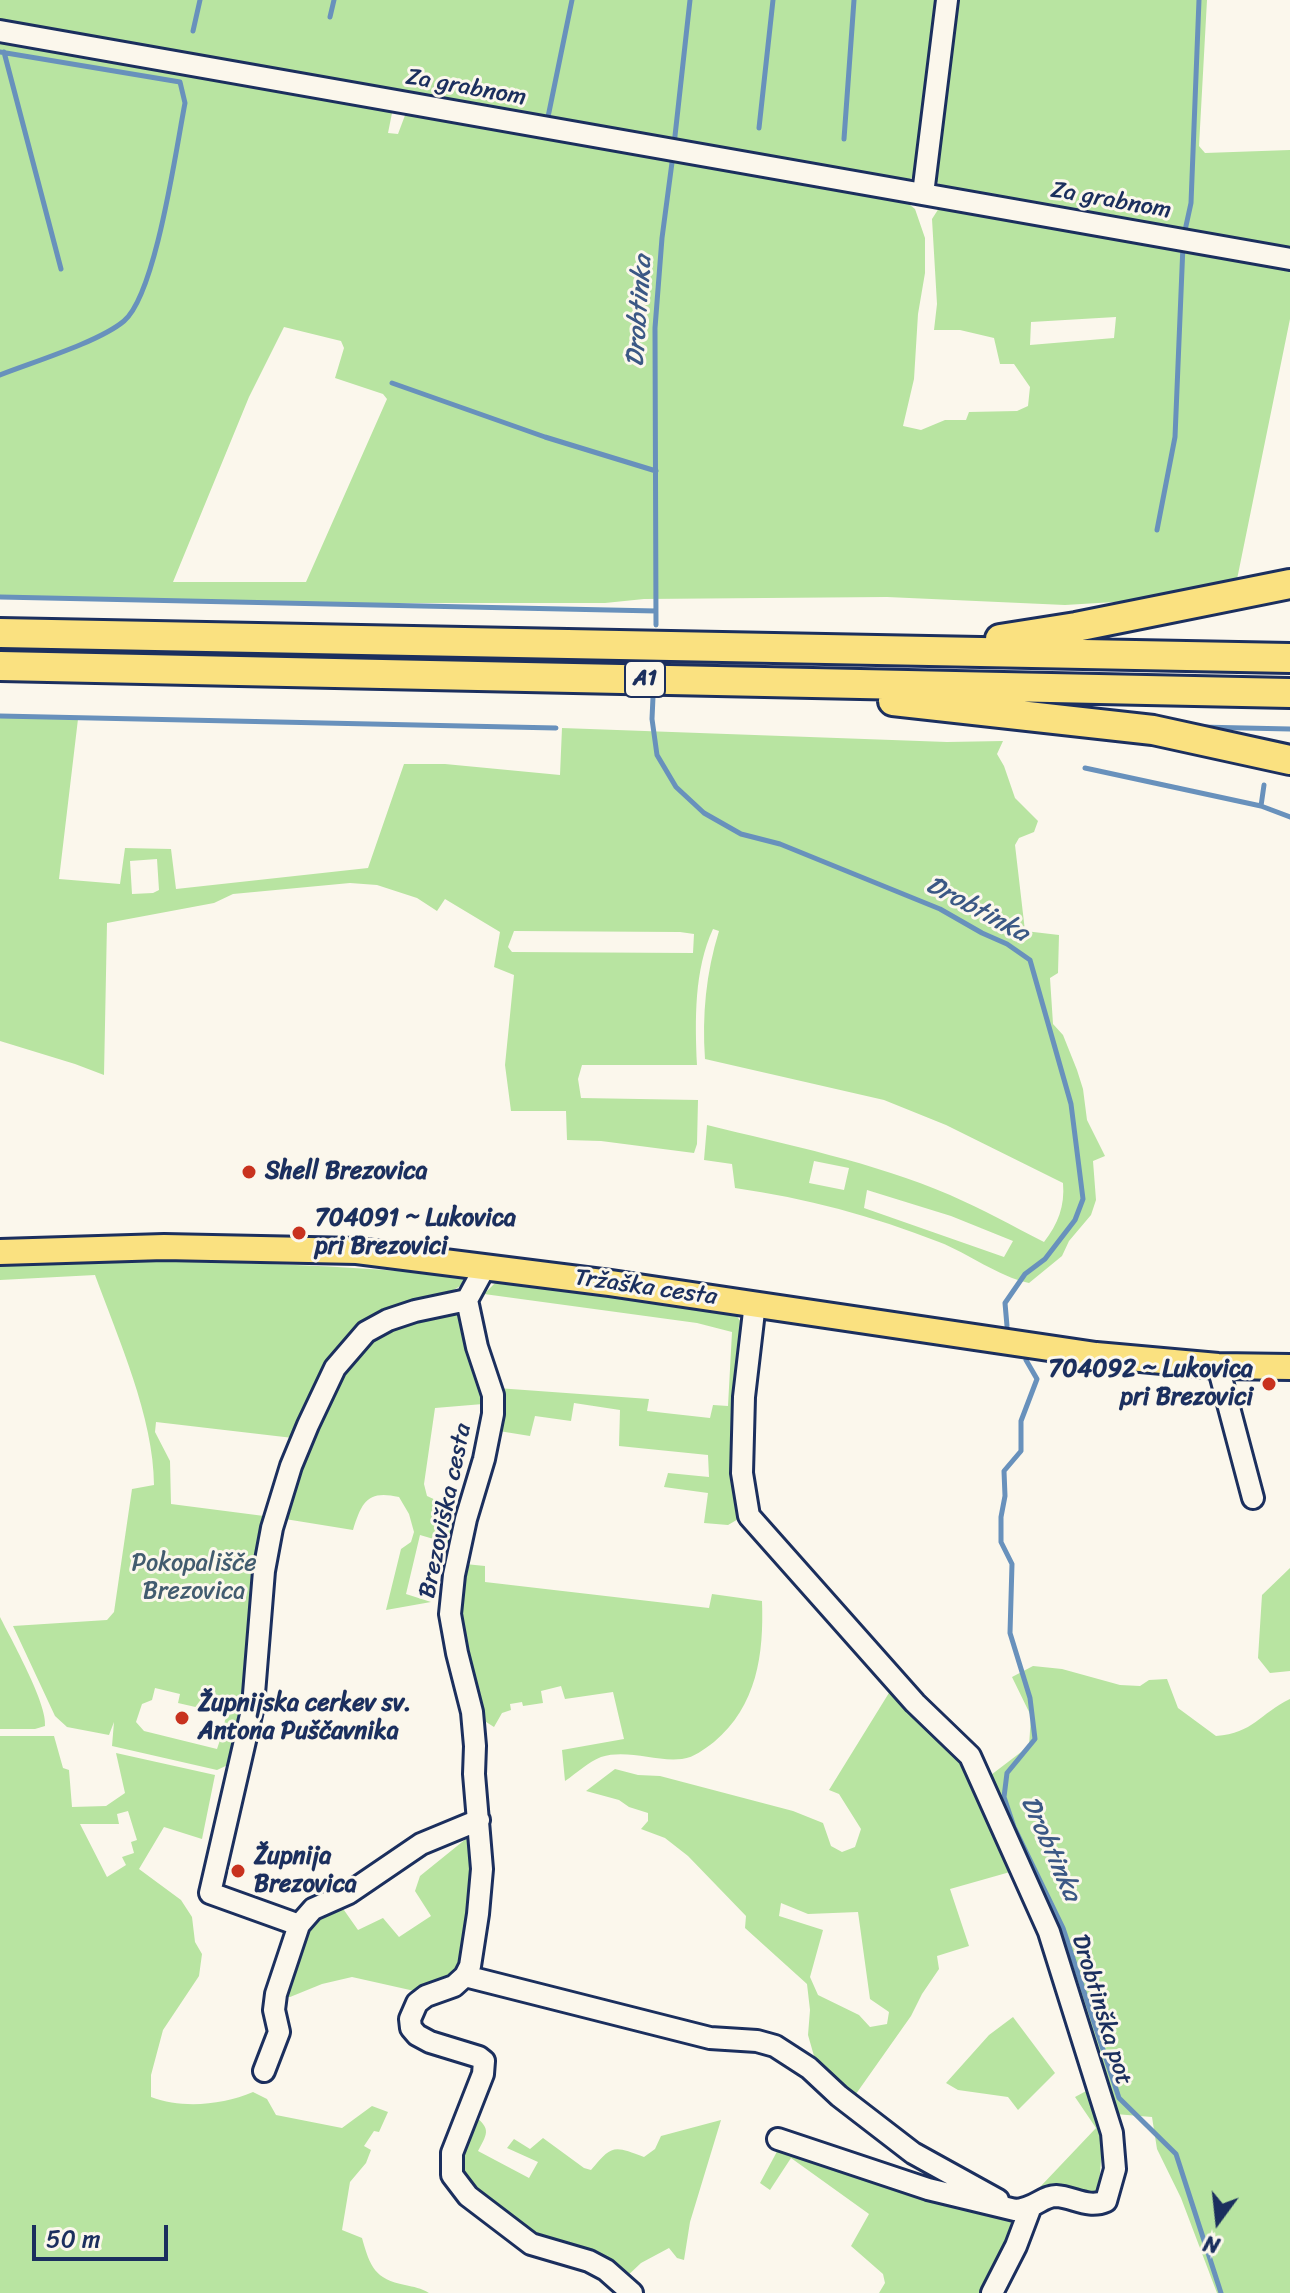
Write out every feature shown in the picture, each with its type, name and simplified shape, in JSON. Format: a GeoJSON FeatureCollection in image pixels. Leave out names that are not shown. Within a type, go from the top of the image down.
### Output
{"type":"FeatureCollection","features":[{"type":"Feature","properties":{"kind":"highway"},"geometry":{"type":"LineString","coordinates":[[920,650],[1076,627],[1290,584]]}},
{"type":"Feature","properties":{"kind":"highway","name":"A1"},"geometry":{"type":"LineString","coordinates":[[0,633],[1290,658]]}},
{"type":"Feature","properties":{"kind":"highway","name":"A1"},"geometry":{"type":"LineString","coordinates":[[0,666],[1290,693]]}},
{"type":"Feature","properties":{"kind":"highway"},"geometry":{"type":"LineString","coordinates":[[713,680],[1153,730],[1290,760]]}},
{"type":"Feature","properties":{"kind":"main road","name":"Tržaška cesta"},"geometry":{"type":"LineString","coordinates":[[0,1252],[164,1247],[357,1251],[755,1303],[1096,1355],[1218,1366],[1290,1367]]}},
{"type":"Feature","properties":{"kind":"street"},"geometry":{"type":"LineString","coordinates":[[923,194],[947,0]]}},
{"type":"Feature","properties":{"kind":"street","name":"Za grabnom"},"geometry":{"type":"LineString","coordinates":[[0,31],[1290,259]]}},
{"type":"Feature","properties":{"kind":"street"},"geometry":{"type":"LineString","coordinates":[[299,1925],[210,1893],[253,1706],[264,1571],[272,1528],[291,1466],[335,1368],[366,1332],[388,1320],[467,1300],[485,1267]]}},
{"type":"Feature","properties":{"kind":"street","name":"Brezoviška cesta"},"geometry":{"type":"LineString","coordinates":[[465,1976],[472,1957],[482,1869],[472,1712],[450,1614],[454,1575],[466,1519],[484,1459],[493,1414],[493,1395],[477,1347],[467,1300]]}},
{"type":"Feature","properties":{"kind":"street","name":"Drobtinška pot"},"geometry":{"type":"LineString","coordinates":[[755,1303],[744,1397],[742,1473],[749,1516],[915,1703],[970,1756],[1049,1932],[1112,2133],[1115,2169],[1106,2201],[1096,2205],[1057,2196],[1045,2198],[1022,2210]]}},
{"type":"Feature","properties":{"kind":"street"},"geometry":{"type":"LineString","coordinates":[[1218,1366],[1253,1498]]}},
{"type":"Feature","properties":{"kind":"street"},"geometry":{"type":"LineString","coordinates":[[264,2071],[279,2032],[274,2010],[276,1994],[299,1925],[313,1909],[349,1893],[421,1844],[479,1820]]}},
{"type":"Feature","properties":{"kind":"street"},"geometry":{"type":"LineString","coordinates":[[632,2293],[606,2270],[589,2261],[531,2244],[468,2196],[452,2175],[452,2153],[483,2074],[484,2061],[417,2035],[411,2028],[410,2019],[417,2003],[426,1996],[454,1986],[465,1976],[710,2038],[757,2041],[775,2046],[809,2068],[839,2096],[913,2153],[1022,2210]]}},
{"type":"Feature","properties":{"kind":"street"},"geometry":{"type":"LineString","coordinates":[[778,2139],[928,2189],[1022,2210]]}},
{"type":"Feature","properties":{"kind":"street"},"geometry":{"type":"LineString","coordinates":[[992,2293],[1016,2246],[1022,2210]]}},
{"type":"Feature","properties":{"kind":"green space"},"geometry":{"type":"Polygon","coordinates":[[[0,0],[942,0],[920,165],[913,177],[900,185],[0,23],[0,0]]]}},
{"type":"Feature","properties":{"kind":"green space"},"geometry":{"type":"Polygon","coordinates":[[[954,0],[1207,0],[1199,146],[1205,153],[1290,150],[1290,254],[942,188],[934,178],[954,0]]]}},
{"type":"Feature","properties":{"kind":"green space"},"geometry":{"type":"Polygon","coordinates":[[[0,35],[393,108],[388,133],[398,134],[407,110],[899,196],[915,209],[925,238],[925,273],[918,314],[914,379],[903,426],[921,430],[945,420],[966,420],[969,412],[1017,411],[1028,406],[1030,387],[1014,364],[1000,364],[994,338],[960,330],[934,330],[937,304],[932,219],[941,205],[1290,267],[1290,319],[1234,594],[1151,605],[1115,602],[1065,605],[887,597],[644,599],[605,603],[330,603],[0,597],[0,35]],[[1116,317],[1031,322],[1030,345],[1114,338],[1116,317]],[[284,327],[249,397],[173,582],[306,582],[387,399],[383,394],[335,378],[344,348],[341,341],[284,327]]]}},
{"type":"Feature","properties":{"kind":"green space"},"geometry":{"type":"Polygon","coordinates":[[[0,716],[78,719],[59,879],[120,884],[125,848],[171,849],[176,889],[368,868],[404,764],[445,764],[560,775],[562,728],[947,742],[1003,741],[997,754],[1015,798],[1038,821],[1034,832],[1019,838],[1015,845],[1025,931],[1059,935],[1058,973],[1050,978],[1053,1024],[1063,1035],[1077,1070],[1087,1120],[1105,1156],[1093,1161],[1096,1200],[1091,1215],[1069,1241],[1062,1256],[1029,1283],[939,1242],[889,1224],[839,1209],[735,1188],[732,1164],[704,1160],[707,1125],[830,1155],[921,1183],[962,1200],[1044,1242],[1060,1214],[1063,1199],[1063,1183],[946,1125],[884,1100],[705,1059],[706,994],[719,931],[713,929],[699,978],[697,1065],[582,1065],[578,1079],[581,1098],[698,1100],[694,1153],[601,1141],[567,1140],[566,1111],[511,1111],[505,1065],[514,975],[494,967],[500,932],[445,899],[437,911],[417,898],[377,885],[350,883],[233,894],[214,903],[107,923],[104,1075],[0,1041],[0,716]],[[157,859],[130,861],[132,894],[159,890],[157,859]],[[514,931],[508,947],[512,952],[693,953],[694,934],[514,931]],[[814,1161],[809,1183],[844,1190],[849,1168],[814,1161]],[[867,1190],[864,1208],[1004,1257],[1013,1241],[951,1216],[867,1190]]]}},
{"type":"Feature","properties":{"kind":"green space","name":"Pokopališče Brezovica"},"geometry":{"type":"Polygon","coordinates":[[[103,1261],[329,1266],[464,1277],[465,1283],[444,1296],[388,1312],[293,1438],[156,1422],[155,1432],[170,1461],[171,1504],[264,1516],[247,1640],[246,1683],[237,1729],[224,1726],[226,1714],[178,1703],[180,1694],[155,1688],[152,1700],[142,1704],[136,1722],[144,1731],[217,1749],[221,1737],[235,1740],[230,1764],[217,1770],[112,1746],[114,1722],[109,1735],[67,1727],[55,1716],[13,1626],[107,1620],[114,1612],[132,1489],[154,1485],[148,1433],[141,1406],[95,1275],[0,1280],[0,1264],[103,1261]]]}},
{"type":"Feature","properties":{"kind":"green space"},"geometry":{"type":"Polygon","coordinates":[[[497,1281],[736,1315],[741,1322],[737,1430],[740,1518],[728,1525],[704,1523],[708,1493],[664,1487],[668,1473],[709,1477],[708,1455],[619,1446],[620,1410],[574,1403],[571,1421],[535,1416],[530,1436],[499,1431],[497,1388],[649,1399],[647,1411],[710,1418],[713,1405],[728,1406],[732,1332],[697,1323],[484,1294],[497,1281]]]}},
{"type":"Feature","properties":{"kind":"green space"},"geometry":{"type":"Polygon","coordinates":[[[454,1311],[462,1316],[482,1378],[483,1404],[435,1408],[424,1484],[427,1496],[462,1512],[454,1545],[420,1535],[406,1594],[431,1602],[386,1610],[401,1549],[411,1542],[414,1532],[409,1514],[399,1497],[380,1495],[368,1500],[353,1530],[285,1519],[318,1422],[343,1374],[358,1354],[381,1332],[454,1311]]]}},
{"type":"Feature","properties":{"kind":"green space"},"geometry":{"type":"Polygon","coordinates":[[[465,1564],[485,1566],[485,1582],[709,1608],[712,1594],[762,1601],[759,1659],[749,1696],[728,1728],[695,1755],[682,1759],[631,1755],[601,1757],[565,1781],[562,1750],[624,1739],[613,1692],[565,1699],[561,1686],[541,1691],[543,1703],[510,1704],[511,1710],[502,1713],[494,1727],[483,1720],[464,1643],[461,1604],[465,1564]]]}},
{"type":"Feature","properties":{"kind":"green space"},"geometry":{"type":"Polygon","coordinates":[[[1290,1568],[1290,1671],[1270,1673],[1258,1658],[1262,1595],[1290,1568]]]}},
{"type":"Feature","properties":{"kind":"green space"},"geometry":{"type":"Polygon","coordinates":[[[0,1617],[35,1688],[45,1726],[0,1729],[0,1617]]]}},
{"type":"Feature","properties":{"kind":"green space"},"geometry":{"type":"Polygon","coordinates":[[[1033,1666],[1062,1669],[1120,1685],[1140,1686],[1149,1680],[1167,1679],[1178,1708],[1216,1736],[1248,1727],[1290,1699],[1290,2293],[1217,2293],[1181,2198],[1157,2149],[1152,2117],[1115,2114],[987,1778],[1029,1746],[1031,1716],[1012,1677],[1033,1666]]]}},
{"type":"Feature","properties":{"kind":"green space"},"geometry":{"type":"Polygon","coordinates":[[[892,1688],[966,1762],[1013,1865],[1010,1872],[950,1889],[969,1946],[937,1956],[939,1969],[911,2016],[851,2101],[813,2065],[814,2056],[808,2035],[810,2010],[807,1984],[745,1928],[746,1916],[688,1856],[665,1838],[641,1829],[648,1821],[648,1813],[619,1800],[586,1791],[615,1769],[660,1776],[793,1811],[823,1823],[831,1846],[842,1852],[855,1847],[861,1829],[839,1794],[829,1790],[892,1688]],[[781,1903],[779,1916],[823,1930],[810,1977],[818,1995],[859,2015],[870,2027],[887,2024],[889,2012],[870,1999],[858,1912],[808,1914],[781,1903]]]}},
{"type":"Feature","properties":{"kind":"green space"},"geometry":{"type":"Polygon","coordinates":[[[0,1736],[54,1736],[63,1768],[69,1770],[72,1807],[106,1806],[125,1793],[116,1753],[215,1775],[202,1839],[164,1827],[139,1869],[181,1900],[192,1917],[195,1942],[202,1954],[199,1976],[163,2030],[151,2075],[151,2097],[176,2103],[202,2104],[253,2092],[267,2099],[276,2115],[342,2128],[372,2106],[388,2112],[379,2132],[374,2131],[364,2146],[371,2150],[366,2163],[350,2182],[342,2230],[362,2238],[371,2264],[380,2275],[429,2293],[0,2293],[0,1736]],[[128,1811],[117,1814],[119,1824],[80,1824],[107,1877],[126,1865],[122,1857],[134,1853],[131,1842],[137,1840],[128,1811]]]}},
{"type":"Feature","properties":{"kind":"green space"},"geometry":{"type":"Polygon","coordinates":[[[467,1838],[471,1840],[472,1890],[464,1945],[455,1975],[419,1992],[352,1977],[322,1984],[290,1997],[280,1997],[300,1938],[320,1911],[339,1903],[358,1930],[383,1918],[399,1937],[431,1916],[415,1891],[420,1876],[467,1838]]]}},
{"type":"Feature","properties":{"kind":"green space"},"geometry":{"type":"Polygon","coordinates":[[[1013,2017],[1055,2073],[1018,2110],[1008,2097],[958,2090],[946,2083],[989,2035],[1013,2017]]]}},
{"type":"Feature","properties":{"kind":"green space"},"geometry":{"type":"Polygon","coordinates":[[[1088,2090],[1104,2127],[1098,2196],[1040,2187],[1096,2128],[1075,2097],[1088,2090]]]}},
{"type":"Feature","properties":{"kind":"green space"},"geometry":{"type":"Polygon","coordinates":[[[473,2114],[486,2131],[478,2151],[529,2178],[538,2162],[507,2148],[514,2139],[530,2149],[543,2138],[591,2170],[614,2150],[626,2150],[644,2157],[655,2149],[661,2136],[721,2120],[690,2222],[684,2260],[677,2258],[669,2248],[641,2263],[624,2279],[523,2233],[459,2177],[463,2134],[473,2114]]]}},
{"type":"Feature","properties":{"kind":"green space"},"geometry":{"type":"Polygon","coordinates":[[[780,2146],[1003,2215],[1015,2222],[981,2293],[879,2293],[885,2283],[883,2274],[851,2246],[869,2214],[791,2158],[770,2190],[760,2183],[780,2146]]]}},
{"type":"Feature","properties":{"kind":"waterway"},"geometry":{"type":"LineString","coordinates":[[193,31],[200,0]]}},
{"type":"Feature","properties":{"kind":"waterway"},"geometry":{"type":"LineString","coordinates":[[330,17],[334,0]]}},
{"type":"Feature","properties":{"kind":"waterway"},"geometry":{"type":"LineString","coordinates":[[548,117],[572,0]]}},
{"type":"Feature","properties":{"kind":"waterway","name":"Drobtinka"},"geometry":{"type":"LineString","coordinates":[[674,145],[690,0]]}},
{"type":"Feature","properties":{"kind":"waterway"},"geometry":{"type":"LineString","coordinates":[[759,128],[773,0]]}},
{"type":"Feature","properties":{"kind":"waterway"},"geometry":{"type":"LineString","coordinates":[[844,139],[854,0]]}},
{"type":"Feature","properties":{"kind":"waterway"},"geometry":{"type":"LineString","coordinates":[[1184,235],[1191,203],[1199,0]]}},
{"type":"Feature","properties":{"kind":"waterway"},"geometry":{"type":"LineString","coordinates":[[0,52],[180,82],[185,103],[155,252],[135,306],[124,321],[113,329],[0,375]]}},
{"type":"Feature","properties":{"kind":"waterway"},"geometry":{"type":"LineString","coordinates":[[4,52],[61,269]]}},
{"type":"Feature","properties":{"kind":"waterway","name":"Drobtinka"},"geometry":{"type":"LineString","coordinates":[[656,625],[655,328],[673,155]]}},
{"type":"Feature","properties":{"kind":"waterway"},"geometry":{"type":"LineString","coordinates":[[1157,530],[1175,437],[1183,245]]}},
{"type":"Feature","properties":{"kind":"waterway"},"geometry":{"type":"LineString","coordinates":[[392,383],[545,437],[656,471]]}},
{"type":"Feature","properties":{"kind":"waterway"},"geometry":{"type":"LineString","coordinates":[[0,597],[656,611]]}},
{"type":"Feature","properties":{"kind":"waterway","name":"Drobtinka"},"geometry":{"type":"LineString","coordinates":[[653,697],[652,719],[657,755],[676,787],[704,813],[741,834],[780,844],[940,909],[1007,944],[1030,960],[1071,1104],[1083,1199],[1075,1220],[1045,1259],[1025,1274],[1005,1303],[1007,1326]]}},
{"type":"Feature","properties":{"kind":"waterway"},"geometry":{"type":"LineString","coordinates":[[0,716],[556,728]]}},
{"type":"Feature","properties":{"kind":"waterway"},"geometry":{"type":"LineString","coordinates":[[1199,727],[1290,729]]}},
{"type":"Feature","properties":{"kind":"waterway"},"geometry":{"type":"LineString","coordinates":[[1085,768],[1261,806]]}},
{"type":"Feature","properties":{"kind":"waterway"},"geometry":{"type":"LineString","coordinates":[[1264,785],[1261,806],[1290,817]]}},
{"type":"Feature","properties":{"kind":"waterway","name":"Drobtinka"},"geometry":{"type":"LineString","coordinates":[[1026,1360],[1037,1379],[1021,1421],[1021,1451],[1004,1471],[1001,1542],[1012,1564],[1010,1633],[1030,1698],[1035,1739],[1007,1773],[1004,1797],[1014,1827],[1063,1928],[1119,2098],[1176,2154],[1221,2293]]}},
{"type":"Feature","properties":{"kind":"place","name":"Shell Brezovica"},"geometry":{"type":"Point","coordinates":[249,1172]}},
{"type":"Feature","properties":{"kind":"place","name":"704091 ~ Lukovica pri Brezovici"},"geometry":{"type":"Point","coordinates":[299,1233]}},
{"type":"Feature","properties":{"kind":"place","name":"704092 ~ Lukovica pri Brezovici"},"geometry":{"type":"Point","coordinates":[1269,1384]}},
{"type":"Feature","properties":{"kind":"place","name":"Župnijska cerkev sv. Antona Puščavnika"},"geometry":{"type":"Point","coordinates":[182,1718]}},
{"type":"Feature","properties":{"kind":"place","name":"Župnija Brezovica"},"geometry":{"type":"Point","coordinates":[238,1871]}}]}
